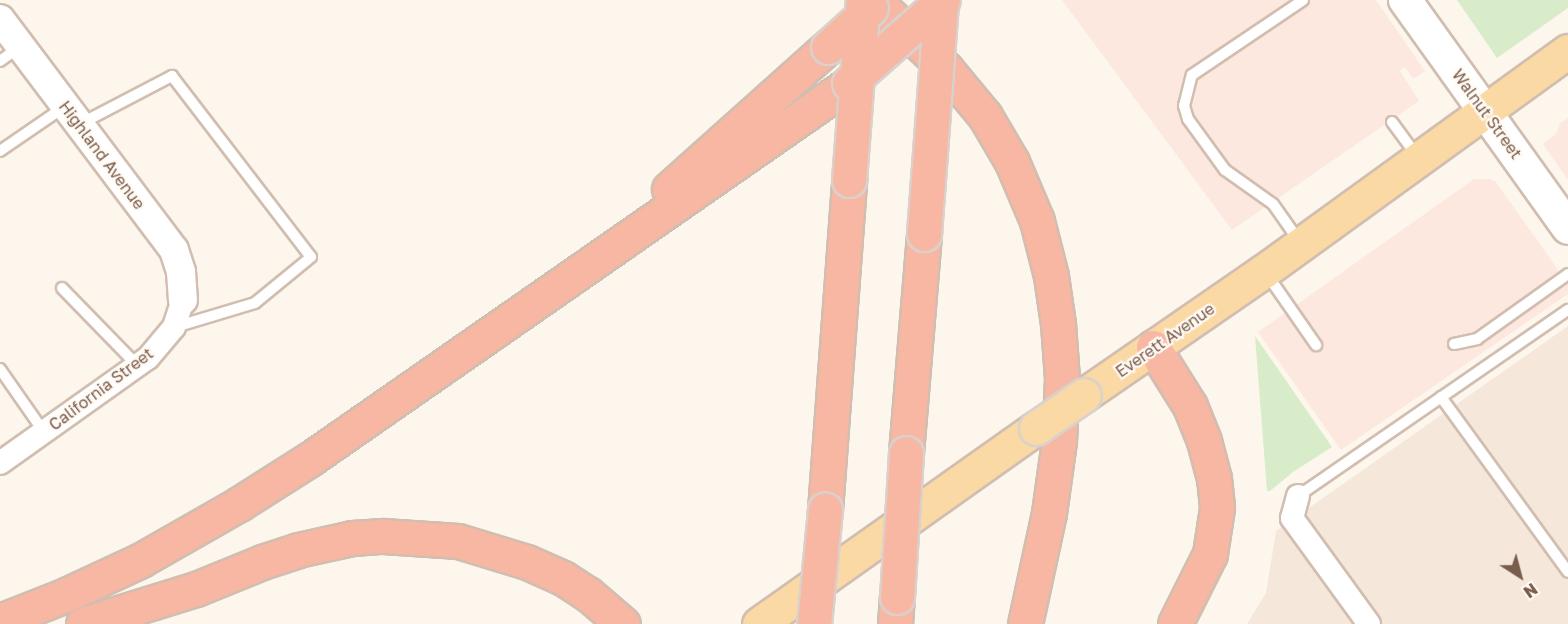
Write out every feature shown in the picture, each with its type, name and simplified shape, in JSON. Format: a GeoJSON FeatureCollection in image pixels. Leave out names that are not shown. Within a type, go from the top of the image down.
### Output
{"type":"FeatureCollection","features":[{"type":"Feature","properties":{"kind":"highway"},"geometry":{"type":"LineString","coordinates":[[814,624],[825,510],[864,0]]}},
{"type":"Feature","properties":{"kind":"highway"},"geometry":{"type":"LineString","coordinates":[[874,0],[946,69],[985,116],[1012,162],[1037,221],[1051,276],[1058,324],[1062,378],[1059,441],[1049,513],[1025,624]]}},
{"type":"Feature","properties":{"kind":"highway"},"geometry":{"type":"LineString","coordinates":[[565,282],[879,0]]}},
{"type":"Feature","properties":{"kind":"highway"},"geometry":{"type":"LineString","coordinates":[[0,621],[66,595],[141,560],[239,504],[310,459],[846,86],[942,0]]}},
{"type":"Feature","properties":{"kind":"highway"},"geometry":{"type":"LineString","coordinates":[[896,610],[906,453],[942,0]]}},
{"type":"Feature","properties":{"kind":"highway"},"geometry":{"type":"LineString","coordinates":[[1153,347],[1190,406],[1204,441],[1214,478],[1217,508],[1210,554],[1175,624]]}},
{"type":"Feature","properties":{"kind":"highway"},"geometry":{"type":"LineString","coordinates":[[83,624],[196,589],[298,550],[352,538],[383,536],[458,541],[527,562],[563,578],[616,617]]}},
{"type":"Feature","properties":{"kind":"main road","name":"Walnut Street"},"geometry":{"type":"LineString","coordinates":[[1405,0],[1568,228]]}},
{"type":"Feature","properties":{"kind":"main road","name":"Everett Avenue"},"geometry":{"type":"LineString","coordinates":[[759,624],[1036,428],[1264,271],[1568,51]]}},
{"type":"Feature","properties":{"kind":"street","name":"Highland Avenue"},"geometry":{"type":"LineString","coordinates":[[0,19],[9,54],[71,116],[174,250],[180,272],[183,300]]}},
{"type":"Feature","properties":{"kind":"street","name":"California Street"},"geometry":{"type":"LineString","coordinates":[[0,463],[148,358],[174,327],[183,300]]}},
{"type":"Feature","properties":{"kind":"street"},"geometry":{"type":"LineString","coordinates":[[1299,496],[1292,518],[1369,624]]}},
{"type":"Feature","properties":{"kind":"lane"},"geometry":{"type":"LineString","coordinates":[[1301,244],[1273,204],[1225,170],[1188,119],[1184,106],[1192,75],[1303,0]]}},
{"type":"Feature","properties":{"kind":"lane"},"geometry":{"type":"LineString","coordinates":[[0,151],[71,116],[172,76],[311,257],[255,303],[174,327]]}},
{"type":"Feature","properties":{"kind":"lane"},"geometry":{"type":"LineString","coordinates":[[1392,122],[1419,159]]}},
{"type":"Feature","properties":{"kind":"lane"},"geometry":{"type":"LineString","coordinates":[[1264,271],[1316,345]]}},
{"type":"Feature","properties":{"kind":"lane"},"geometry":{"type":"LineString","coordinates":[[1454,344],[1477,339],[1568,274]]}},
{"type":"Feature","properties":{"kind":"lane"},"geometry":{"type":"LineString","coordinates":[[62,288],[137,365]]}},
{"type":"Feature","properties":{"kind":"lane"},"geometry":{"type":"LineString","coordinates":[[1299,496],[1568,310]]}},
{"type":"Feature","properties":{"kind":"lane"},"geometry":{"type":"LineString","coordinates":[[0,369],[44,432]]}},
{"type":"Feature","properties":{"kind":"lane"},"geometry":{"type":"LineString","coordinates":[[1441,397],[1568,572]]}},
{"type":"Feature","properties":{"kind":"shaded area"},"geometry":{"type":"Polygon","coordinates":[[[1062,0],[1376,0],[1425,71],[1413,79],[1405,67],[1400,71],[1419,101],[1232,230],[1062,0]]]}},
{"type":"Feature","properties":{"kind":"shaded area"},"geometry":{"type":"Polygon","coordinates":[[[1568,118],[1568,180],[1543,144],[1556,134],[1560,123],[1568,118]]]}},
{"type":"Feature","properties":{"kind":"shaded area"},"geometry":{"type":"Polygon","coordinates":[[[1474,179],[1490,179],[1496,182],[1568,284],[1568,294],[1341,450],[1258,332],[1474,179]]]}},
{"type":"Feature","properties":{"kind":"shaded area"},"geometry":{"type":"Polygon","coordinates":[[[1568,326],[1568,624],[1247,624],[1266,593],[1276,531],[1568,326]]]}},
{"type":"Feature","properties":{"kind":"green space"},"geometry":{"type":"Polygon","coordinates":[[[1457,0],[1568,0],[1568,8],[1497,58],[1457,0]]]}},
{"type":"Feature","properties":{"kind":"green space"},"geometry":{"type":"Polygon","coordinates":[[[1255,336],[1332,447],[1293,472],[1270,491],[1267,491],[1255,336]]]}}]}
